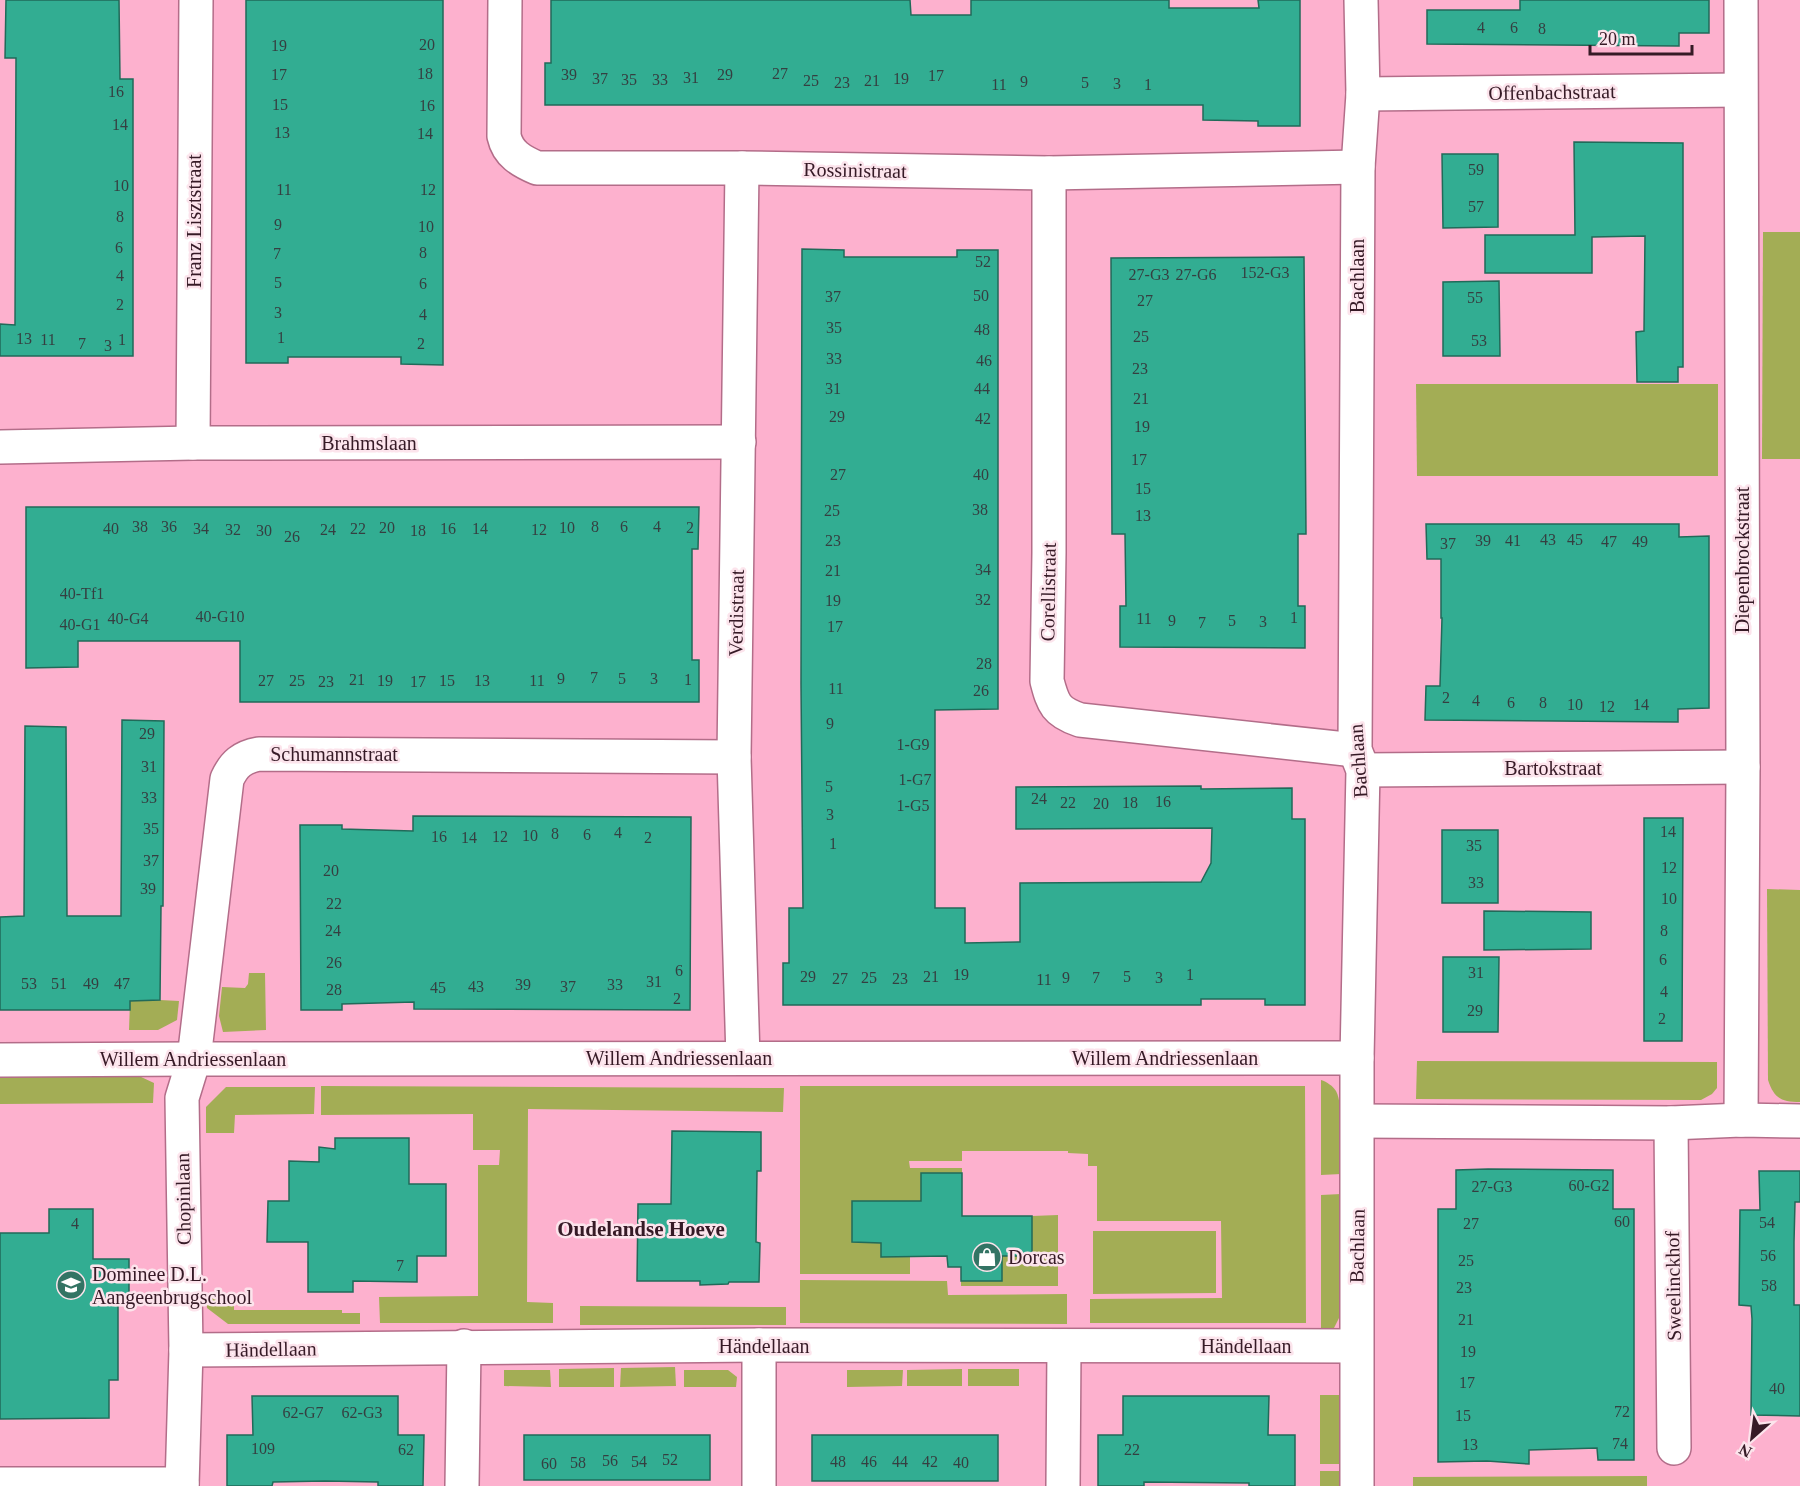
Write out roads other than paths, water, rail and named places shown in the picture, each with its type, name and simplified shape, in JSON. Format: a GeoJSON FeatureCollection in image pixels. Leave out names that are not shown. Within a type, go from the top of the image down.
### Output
{"type":"FeatureCollection","features":[{"type":"Feature","properties":{"kind":"street","name":"Franz Lisztstraat"},"geometry":{"type":"LineString","coordinates":[[193,443],[196,0]]}},
{"type":"Feature","properties":{"kind":"street","name":"Rossinistraat"},"geometry":{"type":"LineString","coordinates":[[505,0],[504,136],[506,146],[522,162],[537,168],[742,168],[1049,173],[1358,167]]}},
{"type":"Feature","properties":{"kind":"street","name":"Bachlaan"},"geometry":{"type":"LineString","coordinates":[[1358,1486],[1356,1346],[1359,1121],[1357,1058],[1358,167],[1363,94],[1361,0]]}},
{"type":"Feature","properties":{"kind":"street","name":"Diepenbrockstraat"},"geometry":{"type":"LineString","coordinates":[[1741,0],[1743,767],[1741,1120]]}},
{"type":"Feature","properties":{"kind":"street","name":"Offenbachstraat"},"geometry":{"type":"LineString","coordinates":[[1363,94],[1740,90]]}},
{"type":"Feature","properties":{"kind":"street","name":"Verdistraat"},"geometry":{"type":"LineString","coordinates":[[742,168],[734,757],[743,1058]]}},
{"type":"Feature","properties":{"kind":"street","name":"Corellistraat"},"geometry":{"type":"LineString","coordinates":[[1049,173],[1047,681],[1052,698],[1063,714],[1080,720],[1359,760]]}},
{"type":"Feature","properties":{"kind":"street","name":"Brahmslaan"},"geometry":{"type":"LineString","coordinates":[[0,447],[193,443],[739,442]]}},
{"type":"Feature","properties":{"kind":"street","name":"Schumannstraat"},"geometry":{"type":"LineString","coordinates":[[194,1059],[227,779],[231,769],[248,756],[271,754],[734,757]]}},
{"type":"Feature","properties":{"kind":"street","name":"Bartokstraat"},"geometry":{"type":"LineString","coordinates":[[1359,760],[1743,767]]}},
{"type":"Feature","properties":{"kind":"street","name":"Willem Andriessenlaan"},"geometry":{"type":"LineString","coordinates":[[0,1060],[1357,1058]]}},
{"type":"Feature","properties":{"kind":"street","name":"Chopinlaan"},"geometry":{"type":"LineString","coordinates":[[182,1485],[186,1350],[182,1098],[194,1059]]}},
{"type":"Feature","properties":{"kind":"street"},"geometry":{"type":"LineString","coordinates":[[1359,1121],[1671,1123],[1741,1120],[1800,1121]]}},
{"type":"Feature","properties":{"kind":"street","name":"Sweelinckhof"},"geometry":{"type":"LineString","coordinates":[[1671,1123],[1674,1448]]}},
{"type":"Feature","properties":{"kind":"street"},"geometry":{"type":"LineString","coordinates":[[759,1345],[759,1486]]}},
{"type":"Feature","properties":{"kind":"street"},"geometry":{"type":"LineString","coordinates":[[462,1486],[464,1346]]}},
{"type":"Feature","properties":{"kind":"street","name":"Händellaan"},"geometry":{"type":"LineString","coordinates":[[186,1350],[464,1346],[1356,1346]]}},
{"type":"Feature","properties":{"kind":"street"},"geometry":{"type":"LineString","coordinates":[[1063,1486],[1064,1346]]}},
{"type":"Feature","properties":{"kind":"street"},"geometry":{"type":"LineString","coordinates":[[0,1485],[182,1485]]}},
{"type":"Feature","properties":{"kind":"place","name":"Dorcas"},"geometry":{"type":"Point","coordinates":[987,1257]}},
{"type":"Feature","properties":{"kind":"place","name":"Dominee D.L. Aangeenbrugschool"},"geometry":{"type":"Point","coordinates":[71,1285]}},
{"type":"Feature","properties":{"kind":"district","name":"Oudelandse Hoeve"},"geometry":{"type":"Point","coordinates":[641,1229]}}]}
